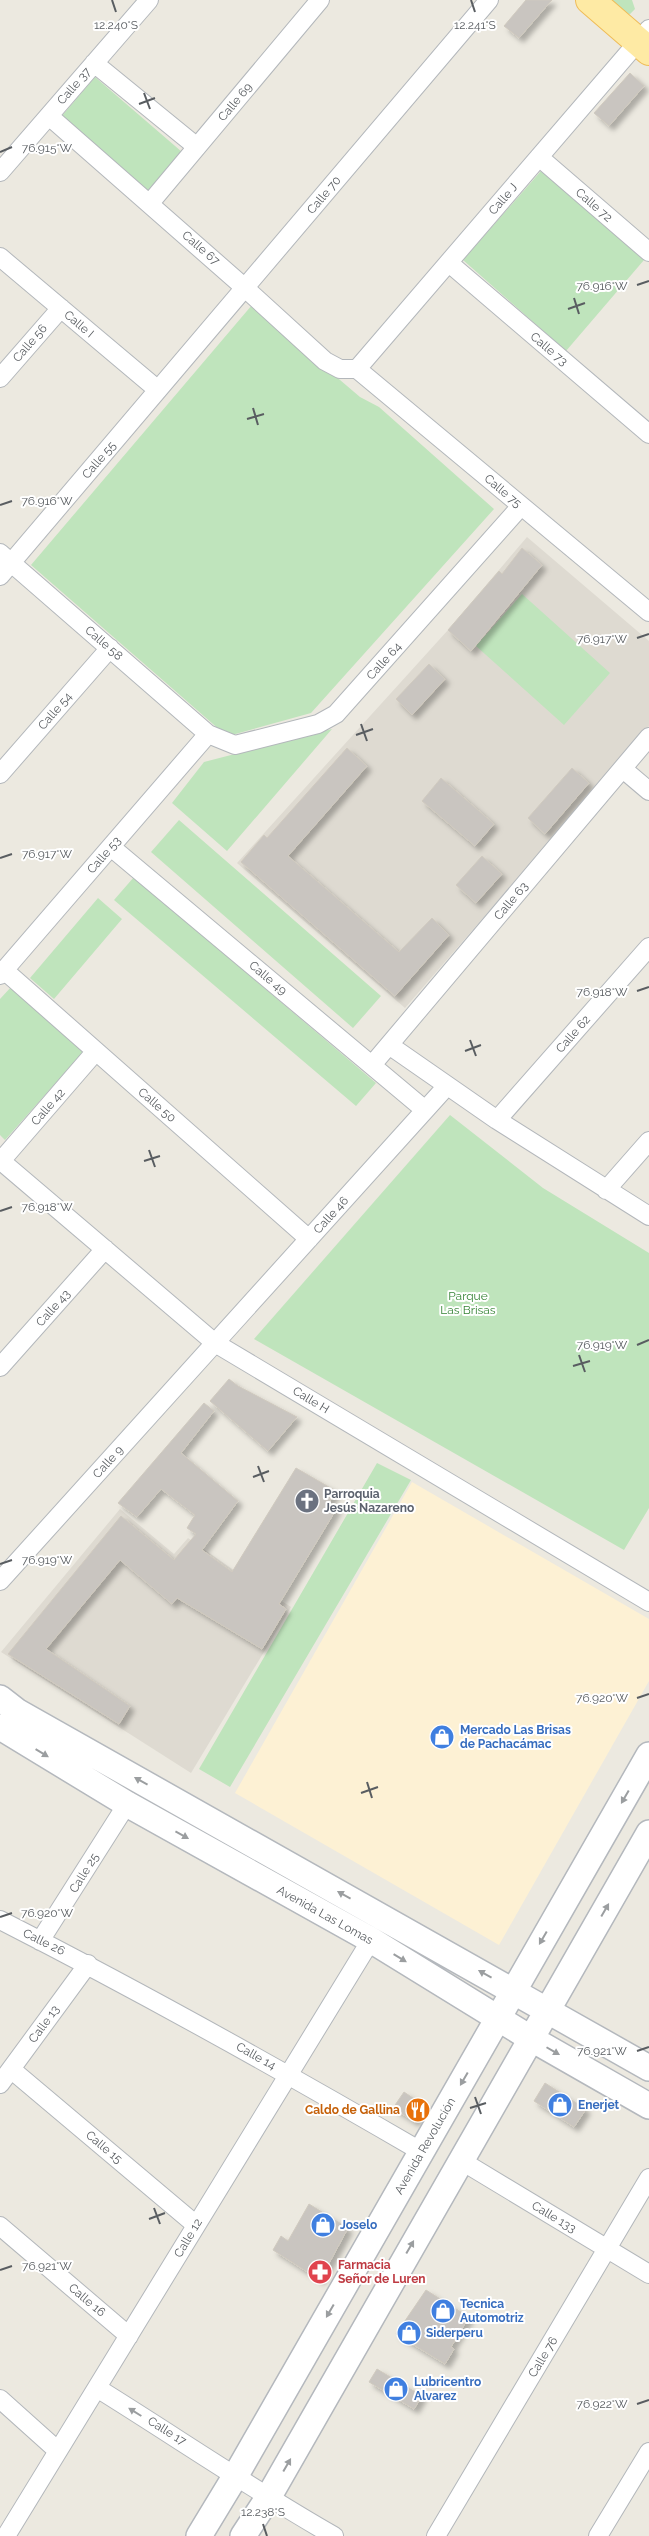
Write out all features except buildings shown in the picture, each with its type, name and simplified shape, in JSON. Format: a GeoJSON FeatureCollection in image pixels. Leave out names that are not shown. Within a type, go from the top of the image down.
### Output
{"type":"FeatureCollection","features":[{"type":"Feature","properties":{"kind":"main road"},"geometry":{"type":"LineString","coordinates":[[590,0],[645,41]]}},
{"type":"Feature","properties":{"kind":"street","name":"Calle 37"},"geometry":{"type":"LineString","coordinates":[[0,172],[149,0]]}},
{"type":"Feature","properties":{"kind":"street","name":"Calle 69"},"geometry":{"type":"LineString","coordinates":[[150,203],[320,0]]}},
{"type":"Feature","properties":{"kind":"street","name":"Calle 70"},"geometry":{"type":"LineString","coordinates":[[158,390],[489,0]]}},
{"type":"Feature","properties":{"kind":"street","name":"Calle J"},"geometry":{"type":"LineString","coordinates":[[357,369],[539,157],[645,41]]}},
{"type":"Feature","properties":{"kind":"street"},"geometry":{"type":"LineString","coordinates":[[94,63],[197,147]]}},
{"type":"Feature","properties":{"kind":"street","name":"Calle 67"},"geometry":{"type":"LineString","coordinates":[[49,116],[150,203],[325,361],[340,369],[357,369]]}},
{"type":"Feature","properties":{"kind":"street","name":"Calle 72"},"geometry":{"type":"LineString","coordinates":[[539,157],[649,252]]}},
{"type":"Feature","properties":{"kind":"street","name":"Calle I"},"geometry":{"type":"LineString","coordinates":[[0,257],[158,390]]}},
{"type":"Feature","properties":{"kind":"street","name":"Calle 73"},"geometry":{"type":"LineString","coordinates":[[449,263],[649,434]]}},
{"type":"Feature","properties":{"kind":"street","name":"Calle 56"},"geometry":{"type":"LineString","coordinates":[[0,378],[61,308]]}},
{"type":"Feature","properties":{"kind":"street","name":"Calle 75"},"geometry":{"type":"LineString","coordinates":[[357,369],[649,612]]}},
{"type":"Feature","properties":{"kind":"street","name":"Calle 55"},"geometry":{"type":"LineString","coordinates":[[4,564],[158,390]]}},
{"type":"Feature","properties":{"kind":"street","name":"Calle 64"},"geometry":{"type":"LineString","coordinates":[[208,734],[235,745],[318,724],[336,714],[521,506]]}},
{"type":"Feature","properties":{"kind":"street","name":"Calle 58"},"geometry":{"type":"LineString","coordinates":[[4,564],[110,648],[208,734]]}},
{"type":"Feature","properties":{"kind":"street","name":"Calle 54"},"geometry":{"type":"LineString","coordinates":[[0,774],[110,648]]}},
{"type":"Feature","properties":{"kind":"street","name":"Calle 53"},"geometry":{"type":"LineString","coordinates":[[2,973],[208,734]]}},
{"type":"Feature","properties":{"kind":"street","name":"Calle 63"},"geometry":{"type":"LineString","coordinates":[[372,1065],[649,737]]}},
{"type":"Feature","properties":{"kind":"street"},"geometry":{"type":"LineString","coordinates":[[622,769],[649,791]]}},
{"type":"Feature","properties":{"kind":"street","name":"Calle 49"},"geometry":{"type":"LineString","coordinates":[[111,847],[425,1110]]}},
{"type":"Feature","properties":{"kind":"street","name":"Calle 62"},"geometry":{"type":"LineString","coordinates":[[497,1120],[649,947]]}},
{"type":"Feature","properties":{"kind":"street","name":"Calle 50"},"geometry":{"type":"LineString","coordinates":[[2,973],[96,1051],[309,1238]]}},
{"type":"Feature","properties":{"kind":"street"},"geometry":{"type":"LineString","coordinates":[[389,1045],[446,1087],[649,1216]]}},
{"type":"Feature","properties":{"kind":"street","name":"Calle 42"},"geometry":{"type":"LineString","coordinates":[[0,1161],[96,1051]]}},
{"type":"Feature","properties":{"kind":"street","name":"Calle 46"},"geometry":{"type":"LineString","coordinates":[[215,1343],[446,1087]]}},
{"type":"Feature","properties":{"kind":"street"},"geometry":{"type":"LineString","coordinates":[[606,1190],[649,1140]]}},
{"type":"Feature","properties":{"kind":"street","name":"Calle H"},"geometry":{"type":"LineString","coordinates":[[0,1161],[215,1343],[649,1602]]}},
{"type":"Feature","properties":{"kind":"street","name":"Calle 43"},"geometry":{"type":"LineString","coordinates":[[0,1367],[106,1249]]}},
{"type":"Feature","properties":{"kind":"street","name":"Calle 9"},"geometry":{"type":"LineString","coordinates":[[0,1582],[215,1343]]}},
{"type":"Feature","properties":{"kind":"street"},"geometry":{"type":"LineString","coordinates":[[0,1698],[18,1712],[649,2068]]}},
{"type":"Feature","properties":{"kind":"street","name":"Avenida Las Lomas"},"geometry":{"type":"LineString","coordinates":[[0,1728],[127,1804],[370,1940],[530,2038],[649,2106]]}},
{"type":"Feature","properties":{"kind":"street","name":"Avenida Revolución"},"geometry":{"type":"LineString","coordinates":[[198,2536],[236,2475],[649,1755]]}},
{"type":"Feature","properties":{"kind":"street","name":"Calle 25"},"geometry":{"type":"LineString","coordinates":[[40,1941],[127,1804]]}},
{"type":"Feature","properties":{"kind":"street"},"geometry":{"type":"LineString","coordinates":[[242,2536],[268,2498],[649,1833]]}},
{"type":"Feature","properties":{"kind":"street","name":"Calle 26"},"geometry":{"type":"LineString","coordinates":[[0,1920],[88,1964]]}},
{"type":"Feature","properties":{"kind":"street","name":"Calle 12"},"geometry":{"type":"LineString","coordinates":[[6,2536],[370,1940]]}},
{"type":"Feature","properties":{"kind":"street","name":"Calle 14"},"geometry":{"type":"LineString","coordinates":[[88,1964],[288,2074],[422,2152]]}},
{"type":"Feature","properties":{"kind":"street","name":"Calle 13"},"geometry":{"type":"LineString","coordinates":[[0,2084],[88,1964]]}},
{"type":"Feature","properties":{"kind":"street","name":"Calle 15"},"geometry":{"type":"LineString","coordinates":[[12,2070],[196,2225]]}},
{"type":"Feature","properties":{"kind":"street","name":"Calle 133"},"geometry":{"type":"LineString","coordinates":[[460,2160],[649,2274]]}},
{"type":"Feature","properties":{"kind":"street","name":"Calle 76"},"geometry":{"type":"LineString","coordinates":[[436,2536],[649,2178]]}},
{"type":"Feature","properties":{"kind":"street","name":"Calle 16"},"geometry":{"type":"LineString","coordinates":[[0,2226],[129,2336]]}},
{"type":"Feature","properties":{"kind":"street","name":"Calle 17"},"geometry":{"type":"LineString","coordinates":[[97,2388],[236,2475],[268,2498],[334,2536]]}},
{"type":"Feature","properties":{"kind":"street"},"geometry":{"type":"LineString","coordinates":[[0,2399],[58,2450]]}},
{"type":"Feature","properties":{"kind":"street"},"geometry":{"type":"LineString","coordinates":[[598,2536],[649,2452]]}},
{"type":"Feature","properties":{"kind":"shaded area"},"geometry":{"type":"Polygon","coordinates":[[[527,537],[649,641],[649,726],[405,1008],[237,863],[448,630],[527,537]]]}},
{"type":"Feature","properties":{"kind":"shaded area","name":"Mercado Las Brisas de Pachacámac"},"geometry":{"type":"Polygon","coordinates":[[[412,1482],[649,1619],[649,1681],[499,1945],[235,1793],[412,1482]]]}},
{"type":"Feature","properties":{"kind":"shaded area"},"geometry":{"type":"Polygon","coordinates":[[[120,1509],[174,1554],[188,1538],[291,1607],[191,1773],[1,1652],[120,1509]]]}},
{"type":"Feature","properties":{"kind":"green space"},"geometry":{"type":"Polygon","coordinates":[[[605,0],[632,0],[635,9],[630,14],[620,13],[605,0]]]}},
{"type":"Feature","properties":{"kind":"green space"},"geometry":{"type":"Polygon","coordinates":[[[95,77],[182,152],[148,192],[61,117],[95,77]]]}},
{"type":"Feature","properties":{"kind":"green space"},"geometry":{"type":"Polygon","coordinates":[[[541,171],[644,260],[566,351],[463,260],[541,171]]]}},
{"type":"Feature","properties":{"kind":"green space"},"geometry":{"type":"Polygon","coordinates":[[[252,305],[360,397],[379,407],[494,509],[311,713],[232,735],[221,731],[31,565],[252,305]]]}},
{"type":"Feature","properties":{"kind":"green space"},"geometry":{"type":"Polygon","coordinates":[[[522,594],[610,673],[564,725],[476,646],[522,594]]]}},
{"type":"Feature","properties":{"kind":"green space"},"geometry":{"type":"Polygon","coordinates":[[[332,729],[227,851],[172,803],[204,762],[332,729]]]}},
{"type":"Feature","properties":{"kind":"green space"},"geometry":{"type":"Polygon","coordinates":[[[179,820],[381,996],[353,1028],[151,852],[179,820]]]}},
{"type":"Feature","properties":{"kind":"green space"},"geometry":{"type":"Polygon","coordinates":[[[134,877],[376,1083],[356,1106],[114,900],[134,877]]]}},
{"type":"Feature","properties":{"kind":"green space"},"geometry":{"type":"Polygon","coordinates":[[[98,898],[122,919],[54,999],[30,978],[98,898]]]}},
{"type":"Feature","properties":{"kind":"green space"},"geometry":{"type":"Polygon","coordinates":[[[12,986],[84,1051],[5,1140],[0,1135],[0,999],[12,986]]]}},
{"type":"Feature","properties":{"kind":"green space","name":"Parque Las Brisas"},"geometry":{"type":"Polygon","coordinates":[[[450,1115],[543,1188],[649,1253],[649,1508],[624,1550],[254,1339],[450,1115]]]}},
{"type":"Feature","properties":{"kind":"green space"},"geometry":{"type":"Polygon","coordinates":[[[377,1463],[411,1480],[230,1787],[199,1769],[377,1463]]]}},
{"type":"Feature","properties":{"kind":"place","name":"Parroquia Jesús Nazareno"},"geometry":{"type":"Point","coordinates":[307,1501]}},
{"type":"Feature","properties":{"kind":"place","name":"Mercado Las Brisas de Pachacámac"},"geometry":{"type":"Point","coordinates":[442,1737]}},
{"type":"Feature","properties":{"kind":"place","name":"Enerjet"},"geometry":{"type":"Point","coordinates":[560,2105]}},
{"type":"Feature","properties":{"kind":"place","name":"Caldo de Gallina"},"geometry":{"type":"Point","coordinates":[418,2110]}},
{"type":"Feature","properties":{"kind":"place","name":"Joselo"},"geometry":{"type":"Point","coordinates":[323,2225]}},
{"type":"Feature","properties":{"kind":"place","name":"Farmacia Señor de Luren"},"geometry":{"type":"Point","coordinates":[320,2272]}},
{"type":"Feature","properties":{"kind":"place","name":"Tecnica Automotriz"},"geometry":{"type":"Point","coordinates":[443,2311]}},
{"type":"Feature","properties":{"kind":"place","name":"Siderperu"},"geometry":{"type":"Point","coordinates":[409,2333]}},
{"type":"Feature","properties":{"kind":"place","name":"Lubricentro Alvarez"},"geometry":{"type":"Point","coordinates":[396,2389]}}]}
